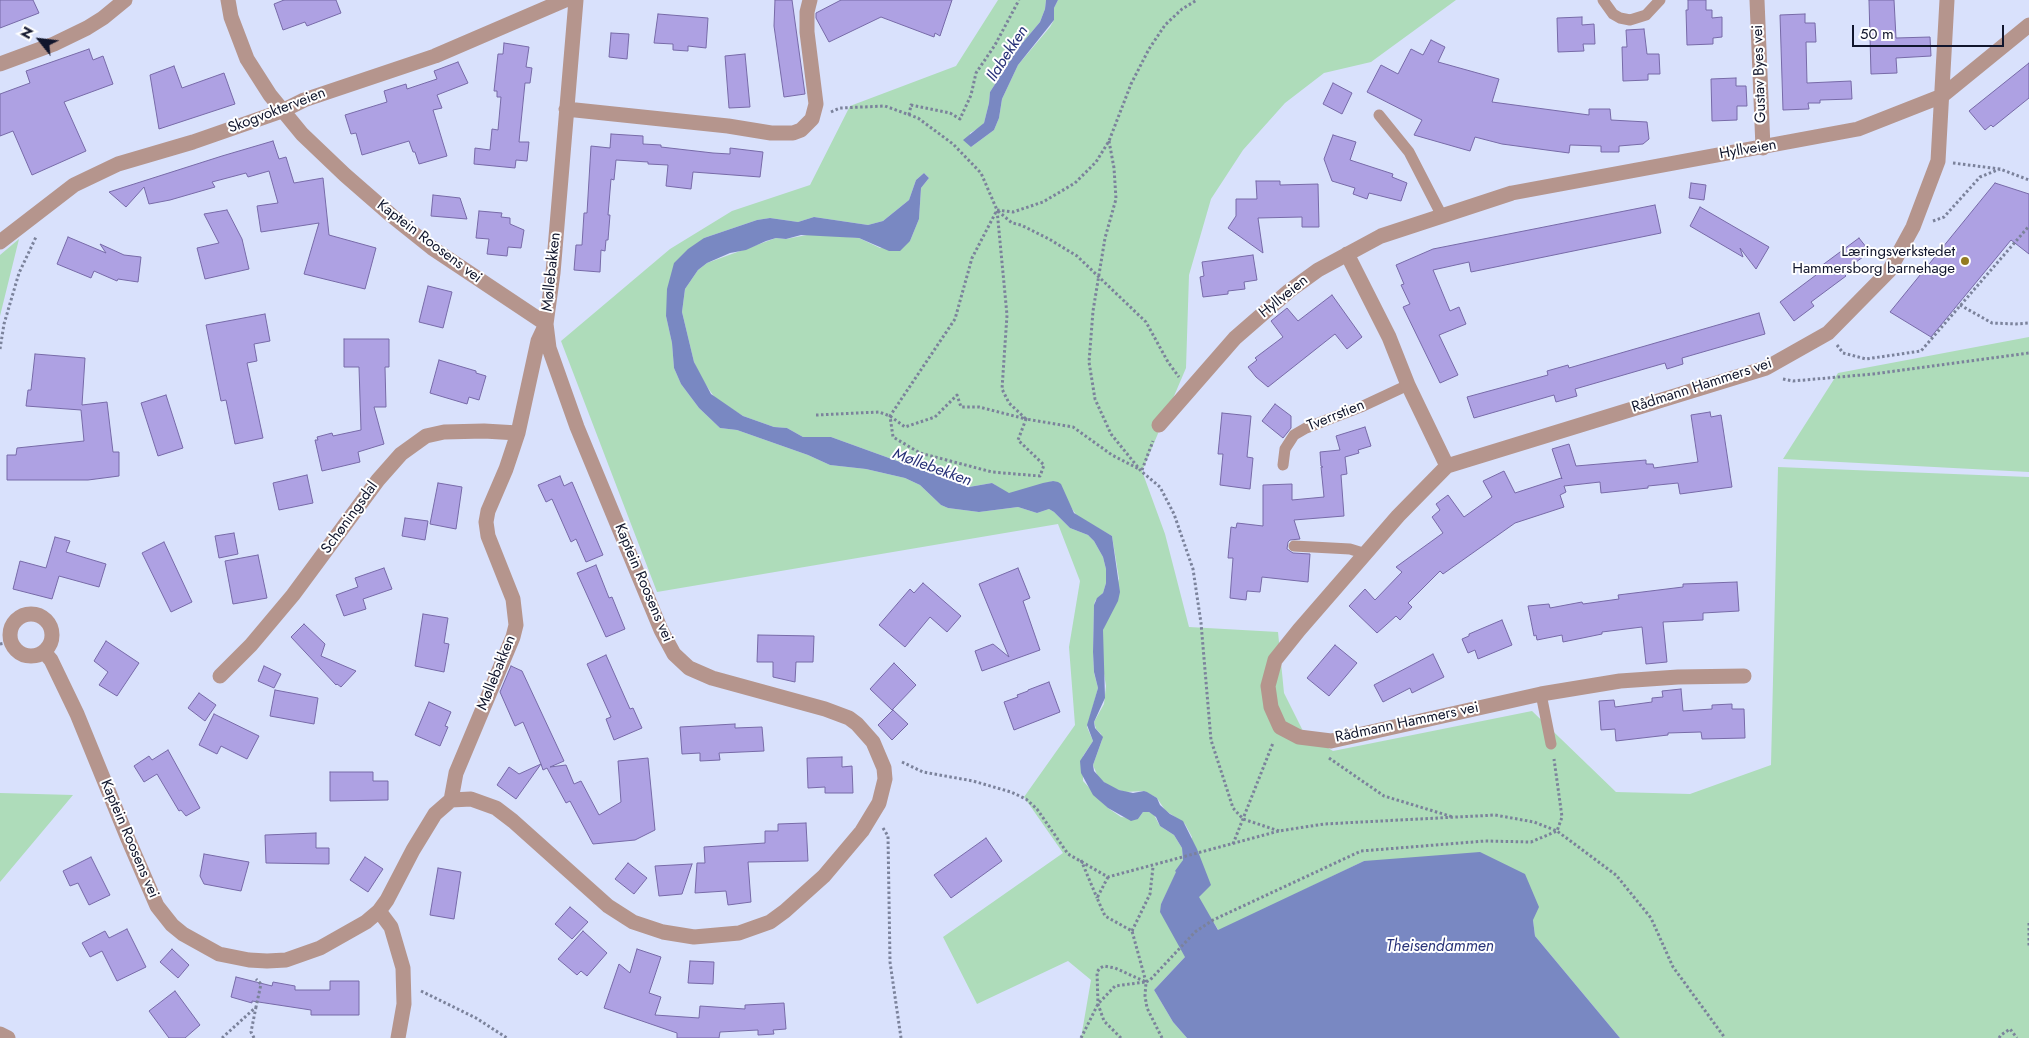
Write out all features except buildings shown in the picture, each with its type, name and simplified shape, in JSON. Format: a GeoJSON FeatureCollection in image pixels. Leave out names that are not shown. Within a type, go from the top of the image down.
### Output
{"type":"FeatureCollection","features":[{"type":"Feature","properties":{"kind":"street"},"geometry":{"type":"LineString","coordinates":[[0,64],[54,44],[79,32],[103,18],[125,0]]}},
{"type":"Feature","properties":{"kind":"street","name":"Kaptein Roosens vei"},"geometry":{"type":"LineString","coordinates":[[228,0],[231,17],[247,58],[270,95],[302,134],[345,175],[432,248],[546,324],[552,357],[576,427],[661,630],[674,654],[689,668],[712,678],[825,709],[849,718],[873,742],[884,768],[883,787],[879,803],[862,831],[824,876],[785,911],[770,922],[747,930],[694,937],[663,932],[633,922],[608,906],[496,808],[471,799],[452,800]]}},
{"type":"Feature","properties":{"kind":"street","name":"Skogvokterveien"},"geometry":{"type":"LineString","coordinates":[[0,242],[74,185],[118,164],[193,142],[282,111],[304,100],[435,56],[565,0]]}},
{"type":"Feature","properties":{"kind":"street","name":"Møllebakken"},"geometry":{"type":"LineString","coordinates":[[452,800],[456,773],[513,637],[516,625],[513,599],[488,536],[486,522],[488,511],[506,469],[518,434],[538,340],[546,324],[553,273],[576,0]]}},
{"type":"Feature","properties":{"kind":"street"},"geometry":{"type":"LineString","coordinates":[[566,109],[728,126],[770,133],[793,133],[808,125],[812,119],[816,104],[807,32],[807,12],[810,0]]}},
{"type":"Feature","properties":{"kind":"street","name":"Gustav Byes vei"},"geometry":{"type":"LineString","coordinates":[[1757,0],[1763,148]]}},
{"type":"Feature","properties":{"kind":"street","name":"Rådmann Hammers vei"},"geometry":{"type":"LineString","coordinates":[[1744,676],[1678,677],[1620,681],[1541,694],[1331,740],[1299,737],[1280,727],[1271,707],[1268,686],[1275,660],[1398,516],[1447,466],[1766,368],[1828,333],[1889,272],[1913,228],[1938,161],[1947,0]]}},
{"type":"Feature","properties":{"kind":"street","name":"Hyllveien"},"geometry":{"type":"LineString","coordinates":[[1159,425],[1190,392],[1235,338],[1289,290],[1347,254],[1381,236],[1512,193],[1858,129],[1942,96],[2029,25]]}},
{"type":"Feature","properties":{"kind":"street"},"geometry":{"type":"LineString","coordinates":[[1347,254],[1389,337],[1408,385],[1447,466]]}},
{"type":"Feature","properties":{"kind":"street","name":"Schøningsdal"},"geometry":{"type":"LineString","coordinates":[[220,676],[251,645],[282,609],[378,480],[401,454],[426,436],[444,432],[484,431],[518,434]]}},
{"type":"Feature","properties":{"kind":"street"},"geometry":{"type":"LineString","coordinates":[[24,615],[40,616],[47,621],[51,629],[50,645],[37,656],[29,657],[21,654],[5,643],[12,625],[24,615]]}},
{"type":"Feature","properties":{"kind":"street","name":"Kaptein Roosens vei"},"geometry":{"type":"LineString","coordinates":[[44,652],[58,674],[77,714],[157,906],[183,934],[219,954],[249,960],[286,960],[320,948],[366,922],[379,911]]}},
{"type":"Feature","properties":{"kind":"street"},"geometry":{"type":"LineString","coordinates":[[398,1038],[404,1004],[404,984],[400,953],[391,927],[379,911],[435,814],[452,800]]}},
{"type":"Feature","properties":{"kind":"street"},"geometry":{"type":"LineString","coordinates":[[0,1034],[8,1038]]}},
{"type":"Feature","properties":{"kind":"lane"},"geometry":{"type":"LineString","coordinates":[[1603,0],[1613,14],[1630,20],[1646,15],[1660,0]]}},
{"type":"Feature","properties":{"kind":"lane"},"geometry":{"type":"LineString","coordinates":[[1379,116],[1408,152],[1442,216]]}},
{"type":"Feature","properties":{"kind":"lane","name":"Tverrstien"},"geometry":{"type":"LineString","coordinates":[[1284,465],[1285,449],[1294,435],[1306,428],[1363,406],[1408,385]]}},
{"type":"Feature","properties":{"kind":"lane"},"geometry":{"type":"LineString","coordinates":[[1294,546],[1350,550],[1366,554]]}},
{"type":"Feature","properties":{"kind":"lane"},"geometry":{"type":"LineString","coordinates":[[1541,694],[1551,744]]}},
{"type":"Feature","properties":{"kind":"path"},"geometry":{"type":"LineString","coordinates":[[909,114],[911,105],[950,113],[960,119],[972,95],[976,72],[996,45],[1019,0]]}},
{"type":"Feature","properties":{"kind":"path"},"geometry":{"type":"LineString","coordinates":[[997,210],[1013,212],[1036,205],[1075,183],[1096,162],[1109,141],[1131,84],[1149,49],[1165,25],[1182,9],[1197,0]]}},
{"type":"Feature","properties":{"kind":"path"},"geometry":{"type":"LineString","coordinates":[[812,119],[840,108],[884,106],[918,118],[953,144],[981,173],[997,210],[1007,315],[1002,389],[1009,403],[1026,419]]}},
{"type":"Feature","properties":{"kind":"path"},"geometry":{"type":"LineString","coordinates":[[1109,141],[1114,168],[1116,199],[1106,238],[1093,311],[1089,362],[1095,399],[1111,434],[1142,471],[1160,487],[1174,514],[1193,569],[1201,623],[1211,740],[1233,808],[1243,819],[1279,831]]}},
{"type":"Feature","properties":{"kind":"path"},"geometry":{"type":"LineString","coordinates":[[1938,161],[2000,169],[2029,180]]}},
{"type":"Feature","properties":{"kind":"path"},"geometry":{"type":"LineString","coordinates":[[1913,228],[1944,217],[1980,177],[2000,169]]}},
{"type":"Feature","properties":{"kind":"path"},"geometry":{"type":"LineString","coordinates":[[0,350],[4,324],[19,272],[41,226],[44,208]]}},
{"type":"Feature","properties":{"kind":"path"},"geometry":{"type":"LineString","coordinates":[[997,210],[1012,223],[1021,225],[1049,239],[1077,256],[1146,322],[1168,362],[1190,392]]}},
{"type":"Feature","properties":{"kind":"path"},"geometry":{"type":"LineString","coordinates":[[997,210],[972,258],[955,319],[890,416],[894,437],[920,453],[992,472],[1040,476],[1044,464],[1018,440],[1026,419]]}},
{"type":"Feature","properties":{"kind":"path"},"geometry":{"type":"LineString","coordinates":[[1828,333],[1843,353],[1866,359],[1921,351],[2029,226]]}},
{"type":"Feature","properties":{"kind":"path"},"geometry":{"type":"LineString","coordinates":[[1960,305],[1992,323],[2029,323]]}},
{"type":"Feature","properties":{"kind":"path"},"geometry":{"type":"LineString","coordinates":[[1766,368],[1770,377],[1794,381],[1873,374],[2029,353]]}},
{"type":"Feature","properties":{"kind":"path"},"geometry":{"type":"LineString","coordinates":[[816,414],[879,412],[890,416],[905,427],[934,417],[956,395],[961,407],[979,407],[1026,419],[1072,427],[1112,455],[1142,471]]}},
{"type":"Feature","properties":{"kind":"path"},"geometry":{"type":"LineString","coordinates":[[1142,471],[1159,425]]}},
{"type":"Feature","properties":{"kind":"path"},"geometry":{"type":"LineString","coordinates":[[1233,844],[1280,727]]}},
{"type":"Feature","properties":{"kind":"path"},"geometry":{"type":"LineString","coordinates":[[1081,1038],[1098,1004],[1114,986],[1148,981],[1195,932],[1213,920],[1362,851],[1485,841],[1531,842],[1557,830],[1562,817],[1551,744]]}},
{"type":"Feature","properties":{"kind":"path"},"geometry":{"type":"LineString","coordinates":[[1322,754],[1384,796],[1456,818]]}},
{"type":"Feature","properties":{"kind":"path"},"geometry":{"type":"LineString","coordinates":[[902,762],[923,772],[973,781],[1011,792],[1026,799],[1037,809],[1068,854],[1108,877],[1279,831],[1324,824],[1495,815],[1534,822],[1557,830],[1616,875],[1650,918],[1673,967],[1725,1038]]}},
{"type":"Feature","properties":{"kind":"path"},"geometry":{"type":"LineString","coordinates":[[888,836],[890,962],[901,1038]]}},
{"type":"Feature","properties":{"kind":"path"},"geometry":{"type":"LineString","coordinates":[[1081,860],[1104,916],[1132,932],[1148,981],[1145,996],[1147,1008],[1162,1038]]}},
{"type":"Feature","properties":{"kind":"path"},"geometry":{"type":"LineString","coordinates":[[1132,932],[1150,894],[1153,866]]}},
{"type":"Feature","properties":{"kind":"path"},"geometry":{"type":"LineString","coordinates":[[1097,898],[1108,877]]}},
{"type":"Feature","properties":{"kind":"path"},"geometry":{"type":"LineString","coordinates":[[2029,922],[2029,948]]}},
{"type":"Feature","properties":{"kind":"path"},"geometry":{"type":"LineString","coordinates":[[249,960],[254,977],[262,984],[251,1032],[254,1038]]}},
{"type":"Feature","properties":{"kind":"path"},"geometry":{"type":"LineString","coordinates":[[1121,1038],[1104,1021],[1098,1004],[1097,972],[1104,966],[1115,968],[1148,981]]}},
{"type":"Feature","properties":{"kind":"path"},"geometry":{"type":"LineString","coordinates":[[404,984],[476,1018],[507,1038]]}},
{"type":"Feature","properties":{"kind":"path"},"geometry":{"type":"LineString","coordinates":[[222,1038],[256,1007]]}},
{"type":"Feature","properties":{"kind":"path"},"geometry":{"type":"LineString","coordinates":[[1999,1038],[2010,1030],[2017,1038]]}},
{"type":"Feature","properties":{"kind":"green space"},"geometry":{"type":"Polygon","coordinates":[[[998,0],[1046,0],[1040,22],[1019,47],[990,92],[984,123],[981,127],[970,133],[971,147],[994,130],[999,118],[1002,99],[1018,65],[1050,27],[1054,20],[1054,8],[1058,0],[1456,0],[1371,62],[1324,73],[1285,103],[1243,150],[1211,199],[1189,275],[1186,368],[1142,471],[1165,534],[1189,627],[1278,632],[1284,693],[1304,733],[1333,751],[1532,711],[1616,792],[1690,794],[1771,765],[1778,467],[2029,477],[2029,1038],[1620,1038],[1535,936],[1533,920],[1364,861],[1219,931],[1214,923],[1154,990],[1173,1022],[1187,1038],[1081,1038],[1091,980],[1068,961],[977,1004],[943,937],[1063,853],[1024,797],[1075,725],[1069,647],[1080,581],[1058,524],[657,592],[561,341],[670,249],[732,211],[810,185],[850,106],[956,66],[998,0]],[[924,173],[916,180],[909,200],[883,221],[868,225],[814,217],[798,222],[770,218],[757,220],[704,238],[666,316],[672,343],[674,368],[681,384],[699,408],[720,428],[737,430],[808,455],[830,465],[866,469],[905,478],[920,485],[941,505],[948,508],[979,512],[1018,507],[1037,513],[1049,509],[1070,528],[1088,535],[1094,541],[1103,557],[1106,569],[1106,583],[1103,593],[1095,601],[1094,606],[1094,673],[1098,688],[1087,727],[1093,741],[1083,756],[1083,781],[1108,808],[1121,817],[1138,819],[1143,812],[1149,812],[1154,815],[1160,826],[1174,835],[1182,848],[1183,860],[1161,904],[1162,915],[1192,837],[1185,824],[1165,810],[1157,798],[1144,791],[1125,792],[1110,787],[1098,777],[1093,765],[1102,740],[1101,734],[1096,729],[1094,722],[1104,704],[1106,686],[1103,667],[1103,630],[1119,579],[1112,536],[1077,516],[1053,481],[1009,494],[992,483],[969,487],[831,437],[803,437],[787,428],[774,427],[743,416],[715,398],[701,378],[694,362],[682,312],[685,289],[698,270],[707,263],[776,238],[786,239],[812,234],[859,238],[880,248],[910,241],[919,219],[921,188],[929,178],[924,173]]]}},
{"type":"Feature","properties":{"kind":"green space"},"geometry":{"type":"Polygon","coordinates":[[[19,239],[0,316],[0,255],[19,239]]]}},
{"type":"Feature","properties":{"kind":"green space"},"geometry":{"type":"Polygon","coordinates":[[[2029,337],[2029,472],[1783,459],[1838,373],[2029,337]]]}},
{"type":"Feature","properties":{"kind":"green space"},"geometry":{"type":"Polygon","coordinates":[[[0,793],[73,795],[0,882],[0,793]]]}},
{"type":"Feature","properties":{"kind":"water"},"geometry":{"type":"Polygon","coordinates":[[[1046,0],[1058,0],[1054,8],[1054,20],[1018,65],[1002,99],[999,118],[994,130],[971,147],[963,140],[984,123],[990,92],[1019,47],[1040,22],[1046,0]]]}},
{"type":"Feature","properties":{"kind":"water","name":"Theisendammen"},"geometry":{"type":"Polygon","coordinates":[[[924,173],[929,178],[921,188],[919,219],[910,241],[900,251],[889,251],[859,238],[801,235],[786,239],[776,238],[746,250],[730,253],[707,263],[698,270],[685,289],[682,312],[694,362],[711,394],[743,416],[774,427],[787,428],[803,437],[831,437],[969,487],[992,483],[1009,493],[1043,483],[1058,482],[1061,484],[1074,513],[1112,536],[1120,592],[1118,601],[1103,630],[1105,698],[1094,722],[1095,728],[1103,737],[1093,765],[1094,771],[1104,782],[1119,790],[1133,793],[1147,792],[1157,798],[1160,805],[1170,814],[1183,821],[1197,849],[1211,885],[1199,897],[1218,930],[1364,861],[1480,852],[1525,874],[1539,907],[1533,920],[1535,936],[1620,1038],[1187,1038],[1173,1022],[1154,990],[1185,957],[1160,912],[1161,904],[1175,871],[1183,860],[1182,848],[1174,835],[1160,826],[1156,817],[1149,812],[1143,812],[1138,819],[1131,821],[1108,808],[1093,795],[1081,773],[1080,761],[1093,741],[1087,725],[1098,688],[1094,672],[1093,652],[1094,605],[1097,598],[1103,593],[1106,583],[1106,569],[1103,557],[1094,541],[1088,535],[1070,528],[1049,509],[1037,513],[1018,507],[979,512],[948,508],[941,505],[920,485],[905,478],[866,469],[830,465],[808,455],[737,430],[720,428],[699,408],[681,384],[674,368],[672,343],[666,316],[667,289],[674,263],[688,249],[704,238],[757,220],[770,218],[798,222],[814,217],[868,225],[883,221],[909,200],[916,180],[924,173]]]}},
{"type":"Feature","properties":{"kind":"place","name":"Læringsverkstedet Hammersborg barnehage"},"geometry":{"type":"Point","coordinates":[1965,261]}},
{"type":"Feature","properties":{"kind":"water label","name":"Ilabekken"},"geometry":{"type":"Point","coordinates":[1008,54]}},
{"type":"Feature","properties":{"kind":"water label","name":"Møllebekken"},"geometry":{"type":"Point","coordinates":[932,468]}}]}
